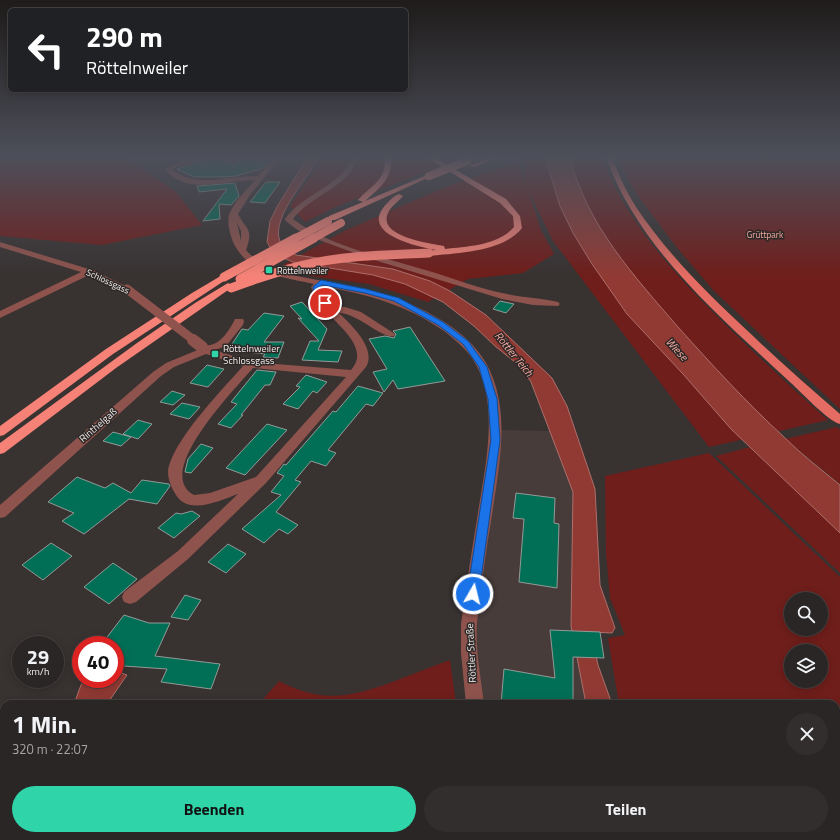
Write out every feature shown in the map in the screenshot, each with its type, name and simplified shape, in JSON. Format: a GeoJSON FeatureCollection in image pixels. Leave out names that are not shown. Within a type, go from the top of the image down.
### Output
{"type":"FeatureCollection","features":[{"type":"Feature","properties":{"kind":"highway"},"geometry":{"type":"LineString","coordinates":[[352,209],[364,197]]}},
{"type":"Feature","properties":{"kind":"highway"},"geometry":{"type":"LineString","coordinates":[[0,450],[130,351],[226,286],[332,218],[380,197]]}},
{"type":"Feature","properties":{"kind":"highway"},"geometry":{"type":"LineString","coordinates":[[0,432],[47,395],[132,335],[226,286],[341,223],[395,197]]}},
{"type":"Feature","properties":{"kind":"highway"},"geometry":{"type":"LineString","coordinates":[[397,197],[384,213],[383,222],[387,228],[399,238],[410,242],[460,250]]}},
{"type":"Feature","properties":{"kind":"highway"},"geometry":{"type":"LineString","coordinates":[[226,286],[320,261],[343,258],[474,249],[494,244],[506,239],[516,231],[519,223],[513,209],[497,197]]}},
{"type":"Feature","properties":{"kind":"main road"},"geometry":{"type":"LineString","coordinates":[[628,197],[642,220],[675,262],[713,303],[763,351],[840,420]]}},
{"type":"Feature","properties":{"kind":"street","name":"Röttler Straße"},"geometry":{"type":"LineString","coordinates":[[246,197],[233,215],[232,228],[237,244],[252,261],[262,268],[366,291],[396,300],[420,311],[441,324],[465,343],[483,367],[493,399],[496,440],[469,624],[469,653],[475,700]]}},
{"type":"Feature","properties":{"kind":"street"},"geometry":{"type":"LineString","coordinates":[[312,197],[294,210],[289,219],[297,226],[321,237],[386,261],[494,294],[534,302],[555,304]]}},
{"type":"Feature","properties":{"kind":"street","name":"Schlossgass"},"geometry":{"type":"LineString","coordinates":[[0,244],[89,272],[127,289],[204,349]]}},
{"type":"Feature","properties":{"kind":"street"},"geometry":{"type":"LineString","coordinates":[[0,315],[89,272]]}},
{"type":"Feature","properties":{"kind":"street"},"geometry":{"type":"LineString","coordinates":[[130,597],[183,555],[261,480],[362,365],[364,357],[363,349],[348,327],[318,295],[316,287],[321,282]]}},
{"type":"Feature","properties":{"kind":"street"},"geometry":{"type":"LineString","coordinates":[[332,310],[346,310],[358,314],[390,334]]}},
{"type":"Feature","properties":{"kind":"street","name":"Rinthelgaß"},"geometry":{"type":"LineString","coordinates":[[0,513],[157,374],[204,349],[222,344],[238,325],[239,321]]}},
{"type":"Feature","properties":{"kind":"street"},"geometry":{"type":"LineString","coordinates":[[204,349],[250,365],[355,374]]}},
{"type":"Feature","properties":{"kind":"street"},"geometry":{"type":"LineString","coordinates":[[250,365],[216,404],[194,434],[180,457],[175,472],[182,494],[190,499],[203,500],[261,480]]}},
{"type":"Feature","properties":{"kind":"shaded area"},"geometry":{"type":"Polygon","coordinates":[[[495,430],[551,431],[573,492],[571,626],[585,700],[475,700],[469,653],[495,430]]]}},
{"type":"Feature","properties":{"kind":"green space"},"geometry":{"type":"Polygon","coordinates":[[[0,197],[180,197],[202,225],[102,245],[0,236],[0,197]]]}},
{"type":"Feature","properties":{"kind":"green space"},"geometry":{"type":"Polygon","coordinates":[[[296,197],[360,197],[335,207],[305,222],[290,206],[296,197]]]}},
{"type":"Feature","properties":{"kind":"green space"},"geometry":{"type":"Polygon","coordinates":[[[422,197],[530,197],[541,230],[554,254],[523,273],[468,279],[428,302],[369,284],[310,276],[283,265],[344,231],[422,197]]]}},
{"type":"Feature","properties":{"kind":"green space"},"geometry":{"type":"Polygon","coordinates":[[[532,197],[621,197],[642,231],[677,274],[734,333],[828,420],[709,447],[553,241],[532,197]]]}},
{"type":"Feature","properties":{"kind":"green space","name":"Grüttpark"},"geometry":{"type":"Polygon","coordinates":[[[639,197],[840,197],[840,409],[714,291],[678,249],[639,197]]]}},
{"type":"Feature","properties":{"kind":"green space"},"geometry":{"type":"Polygon","coordinates":[[[837,427],[840,430],[840,484],[785,439],[837,427]]]}},
{"type":"Feature","properties":{"kind":"green space"},"geometry":{"type":"Polygon","coordinates":[[[750,447],[840,531],[840,573],[716,456],[750,447]]]}},
{"type":"Feature","properties":{"kind":"green space"},"geometry":{"type":"Polygon","coordinates":[[[709,453],[840,577],[840,700],[618,700],[608,638],[625,635],[610,598],[606,553],[605,476],[709,453]]]}},
{"type":"Feature","properties":{"kind":"green space"},"geometry":{"type":"Polygon","coordinates":[[[450,660],[455,700],[262,700],[279,681],[310,693],[337,696],[364,691],[450,660]]]}},
{"type":"Feature","properties":{"kind":"water","name":"Röttler Teich"},"geometry":{"type":"Polygon","coordinates":[[[283,197],[293,197],[283,214],[279,226],[279,237],[283,246],[287,250],[296,255],[393,269],[430,281],[450,291],[486,315],[552,378],[567,406],[595,489],[600,585],[615,628],[612,633],[591,632],[598,665],[611,700],[585,700],[571,626],[573,492],[531,382],[521,367],[495,346],[474,326],[443,302],[405,284],[373,275],[293,262],[274,254],[267,242],[270,221],[283,197]]]}},
{"type":"Feature","properties":{"kind":"water","name":"Wiese"},"geometry":{"type":"Polygon","coordinates":[[[557,197],[584,197],[600,227],[629,269],[678,327],[743,398],[798,450],[840,485],[840,533],[731,429],[683,374],[627,314],[592,264],[573,233],[557,197]]]}},
{"type":"Feature","properties":{"kind":"water"},"geometry":{"type":"Polygon","coordinates":[[[80,688],[118,688],[110,700],[75,700],[80,688]]]}},
{"type":"Feature","properties":{"kind":"building"},"geometry":{"type":"Polygon","coordinates":[[[221,197],[238,197],[231,205],[219,204],[220,219],[203,221],[221,197]]]}},
{"type":"Feature","properties":{"kind":"building"},"geometry":{"type":"Polygon","coordinates":[[[254,197],[269,197],[265,203],[250,202],[254,197]]]}},
{"type":"Feature","properties":{"kind":"building"},"geometry":{"type":"Polygon","coordinates":[[[500,301],[514,304],[506,313],[493,309],[500,301]]]}},
{"type":"Feature","properties":{"kind":"building"},"geometry":{"type":"Polygon","coordinates":[[[302,302],[327,329],[318,350],[342,351],[338,362],[302,360],[310,341],[319,341],[298,318],[302,319],[290,306],[302,302]]]}},
{"type":"Feature","properties":{"kind":"building"},"geometry":{"type":"Polygon","coordinates":[[[264,313],[284,316],[264,342],[284,342],[278,358],[263,357],[265,354],[228,350],[242,329],[248,330],[264,313]]]}},
{"type":"Feature","properties":{"kind":"building"},"geometry":{"type":"Polygon","coordinates":[[[410,327],[445,381],[398,389],[393,380],[384,392],[373,372],[387,369],[369,339],[385,336],[394,338],[396,334],[393,331],[410,327]]]}},
{"type":"Feature","properties":{"kind":"building"},"geometry":{"type":"Polygon","coordinates":[[[207,365],[224,369],[208,387],[190,383],[207,365]]]}},
{"type":"Feature","properties":{"kind":"building"},"geometry":{"type":"Polygon","coordinates":[[[257,370],[276,372],[270,385],[265,385],[241,415],[243,415],[231,428],[218,424],[237,404],[231,402],[257,370]]]}},
{"type":"Feature","properties":{"kind":"building"},"geometry":{"type":"Polygon","coordinates":[[[306,375],[327,382],[317,393],[313,391],[298,409],[283,404],[300,387],[296,386],[306,375]]]}},
{"type":"Feature","properties":{"kind":"building"},"geometry":{"type":"Polygon","coordinates":[[[358,386],[383,393],[373,406],[366,404],[328,450],[336,453],[326,466],[311,461],[295,480],[301,482],[276,512],[298,525],[288,534],[279,529],[264,543],[242,529],[281,495],[271,492],[284,476],[277,473],[284,464],[286,465],[333,411],[336,412],[358,386]]]}},
{"type":"Feature","properties":{"kind":"building"},"geometry":{"type":"Polygon","coordinates":[[[172,391],[185,395],[173,405],[160,402],[172,391]]]}},
{"type":"Feature","properties":{"kind":"building"},"geometry":{"type":"Polygon","coordinates":[[[182,403],[200,407],[189,419],[170,414],[182,403]]]}},
{"type":"Feature","properties":{"kind":"building"},"geometry":{"type":"Polygon","coordinates":[[[138,420],[152,424],[138,439],[123,434],[138,420]]]}},
{"type":"Feature","properties":{"kind":"building"},"geometry":{"type":"Polygon","coordinates":[[[267,424],[287,430],[245,475],[226,468],[267,424]]]}},
{"type":"Feature","properties":{"kind":"building"},"geometry":{"type":"Polygon","coordinates":[[[113,432],[131,437],[121,446],[103,441],[113,432]]]}},
{"type":"Feature","properties":{"kind":"building"},"geometry":{"type":"Polygon","coordinates":[[[201,444],[213,448],[191,473],[185,472],[188,459],[201,444]]]}},
{"type":"Feature","properties":{"kind":"building"},"geometry":{"type":"Polygon","coordinates":[[[77,477],[105,488],[113,483],[131,493],[142,480],[169,484],[170,486],[157,504],[129,499],[84,534],[62,521],[74,513],[48,502],[77,477]]]}},
{"type":"Feature","properties":{"kind":"building"},"geometry":{"type":"Polygon","coordinates":[[[516,493],[555,498],[554,523],[559,524],[557,588],[519,582],[524,519],[513,518],[516,493]]]}},
{"type":"Feature","properties":{"kind":"building"},"geometry":{"type":"Polygon","coordinates":[[[192,511],[200,516],[174,538],[158,528],[176,513],[181,514],[192,511]]]}},
{"type":"Feature","properties":{"kind":"building"},"geometry":{"type":"Polygon","coordinates":[[[51,543],[72,556],[43,580],[22,565],[51,543]]]}},
{"type":"Feature","properties":{"kind":"building"},"geometry":{"type":"Polygon","coordinates":[[[228,544],[246,554],[226,573],[208,562],[228,544]]]}},
{"type":"Feature","properties":{"kind":"building"},"geometry":{"type":"Polygon","coordinates":[[[113,563],[137,579],[109,604],[84,587],[113,563]]]}},
{"type":"Feature","properties":{"kind":"building"},"geometry":{"type":"Polygon","coordinates":[[[185,595],[201,600],[188,620],[171,617],[185,595]]]}},
{"type":"Feature","properties":{"kind":"building"},"geometry":{"type":"Polygon","coordinates":[[[124,615],[149,623],[170,623],[155,656],[220,664],[211,689],[161,682],[167,669],[124,666],[124,636],[108,636],[124,615]]]}},
{"type":"Feature","properties":{"kind":"building"},"geometry":{"type":"Polygon","coordinates":[[[550,630],[600,632],[604,658],[573,657],[573,700],[501,700],[504,669],[555,678],[550,630]]]}},
{"type":"Feature","properties":{"kind":"place","name":"Röttelnweiler"},"geometry":{"type":"Point","coordinates":[269,270]}},
{"type":"Feature","properties":{"kind":"place","name":"Röttelnweiler Schlossgass"},"geometry":{"type":"Point","coordinates":[215,354]}},
{"type":"Feature","properties":{"kind":"route"},"geometry":{"type":"LineString","coordinates":[[325,303],[318,295],[316,287],[321,282],[366,291],[396,300],[420,311],[441,324],[465,343],[483,367],[493,399],[496,440],[473,594]]}}]}
